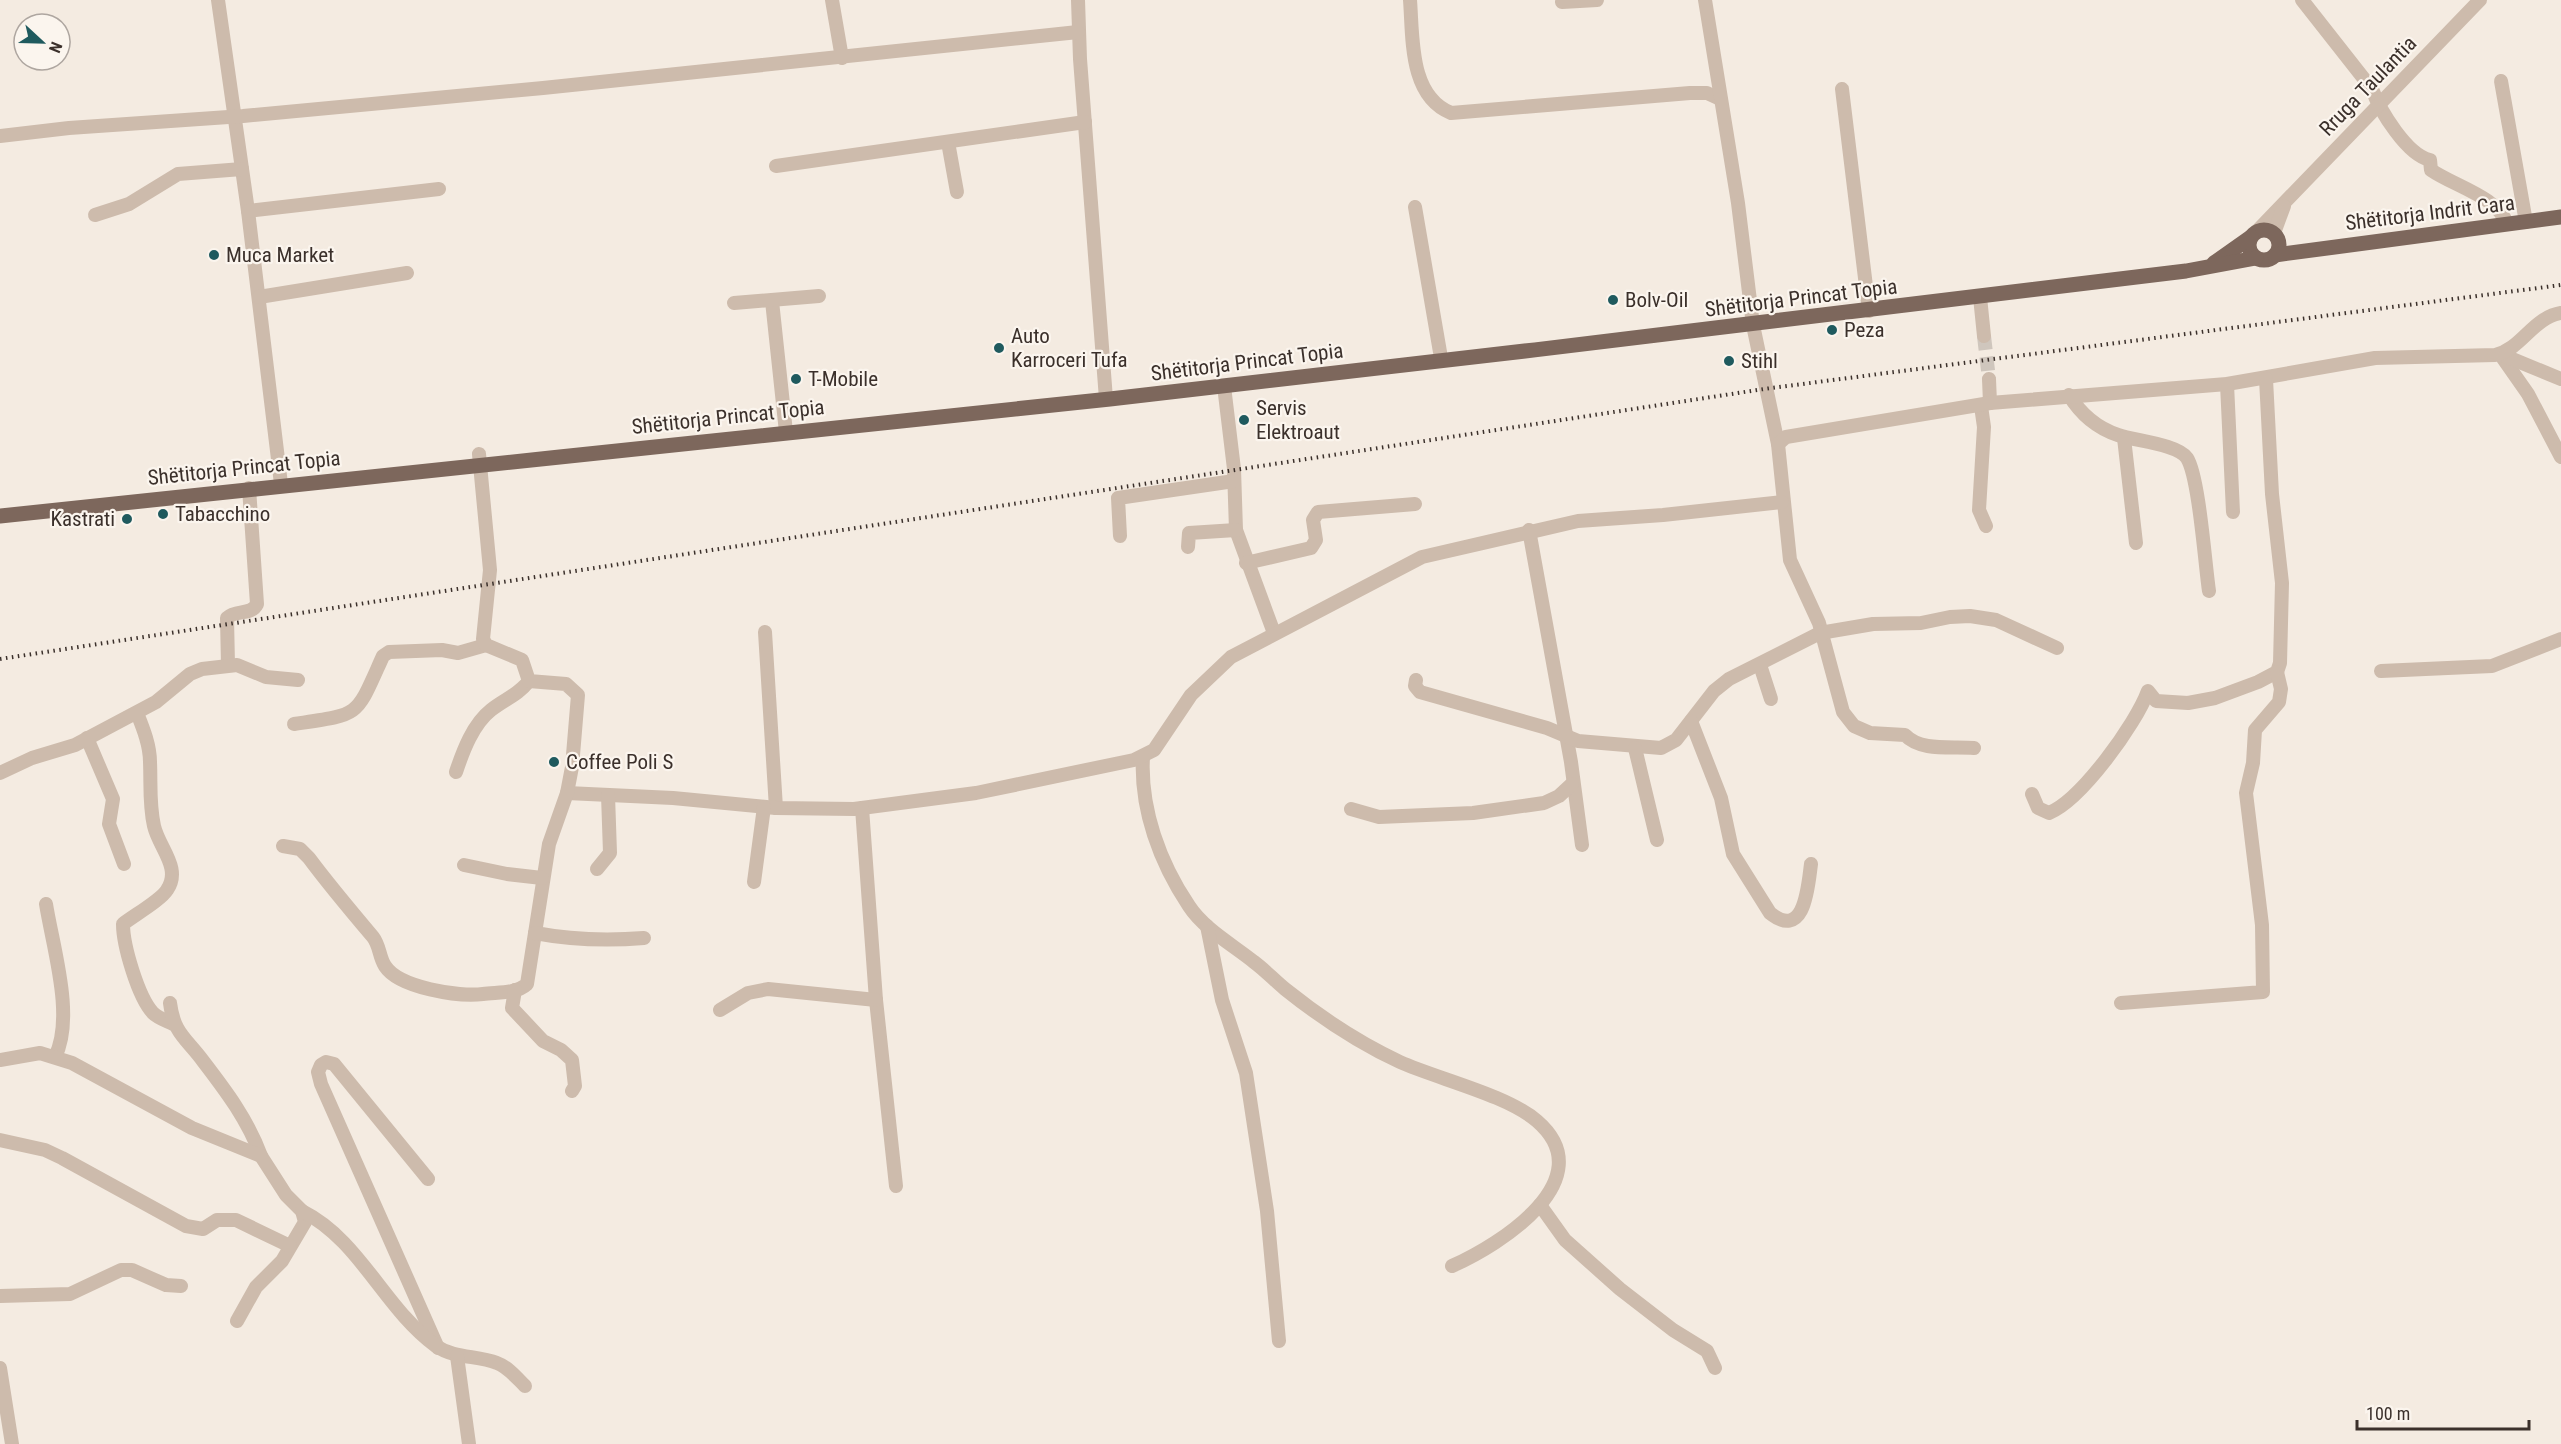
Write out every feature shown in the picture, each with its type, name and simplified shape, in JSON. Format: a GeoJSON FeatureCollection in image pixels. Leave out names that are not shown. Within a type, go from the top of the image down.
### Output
{"type":"FeatureCollection","features":[{"type":"Feature","properties":{"kind":"main road","name":"Shëtitorja Indrit Cara"},"geometry":{"type":"LineString","coordinates":[[2275,255],[2561,217]]}},
{"type":"Feature","properties":{"kind":"main road"},"geometry":{"type":"LineString","coordinates":[[2276,235],[2279,247],[2275,255],[2268,260],[2256,258],[2249,249],[2254,234],[2266,229],[2305,250]]}},
{"type":"Feature","properties":{"kind":"main road","name":"Shëtitorja Princat Topia"},"geometry":{"type":"LineString","coordinates":[[2210,265],[2254,234]]}},
{"type":"Feature","properties":{"kind":"main road","name":"Shëtitorja Princat Topia"},"geometry":{"type":"LineString","coordinates":[[0,516],[480,459],[786,432],[1224,386],[1869,311],[2186,271],[2256,258]]}},
{"type":"Feature","properties":{"kind":"street"},"geometry":{"type":"LineString","coordinates":[[218,0],[248,211],[281,484]]}},
{"type":"Feature","properties":{"kind":"street"},"geometry":{"type":"LineString","coordinates":[[832,0],[842,58]]}},
{"type":"Feature","properties":{"kind":"street"},"geometry":{"type":"LineString","coordinates":[[1078,0],[1078,32],[1106,399]]}},
{"type":"Feature","properties":{"kind":"street"},"geometry":{"type":"LineString","coordinates":[[1410,0],[1417,72],[1431,100],[1451,113],[1690,93],[1707,93],[1720,99]]}},
{"type":"Feature","properties":{"kind":"street"},"geometry":{"type":"LineString","coordinates":[[1562,2],[1597,0]]}},
{"type":"Feature","properties":{"kind":"street"},"geometry":{"type":"LineString","coordinates":[[1705,0],[1738,203],[1753,325],[1780,437],[1782,502],[1790,560],[1814,612],[1839,704],[1854,726],[1870,733],[1905,735],[1912,742],[1931,746],[1974,748]]}},
{"type":"Feature","properties":{"kind":"street"},"geometry":{"type":"LineString","coordinates":[[2302,0],[2372,89],[2379,106],[2418,157],[2430,160],[2431,171],[2452,185],[2493,205],[2501,212],[2507,224]]}},
{"type":"Feature","properties":{"kind":"street","name":"Rruga Taulantia"},"geometry":{"type":"LineString","coordinates":[[2254,234],[2480,0]]}},
{"type":"Feature","properties":{"kind":"street"},"geometry":{"type":"LineString","coordinates":[[0,136],[69,128],[234,117],[842,58],[1078,32]]}},
{"type":"Feature","properties":{"kind":"street"},"geometry":{"type":"LineString","coordinates":[[2501,81],[2526,222]]}},
{"type":"Feature","properties":{"kind":"street"},"geometry":{"type":"LineString","coordinates":[[1842,89],[1869,311]]}},
{"type":"Feature","properties":{"kind":"street"},"geometry":{"type":"LineString","coordinates":[[776,166],[1085,122]]}},
{"type":"Feature","properties":{"kind":"street"},"geometry":{"type":"LineString","coordinates":[[948,142],[957,192]]}},
{"type":"Feature","properties":{"kind":"street"},"geometry":{"type":"LineString","coordinates":[[94,215],[129,204],[178,174],[242,168]]}},
{"type":"Feature","properties":{"kind":"street"},"geometry":{"type":"LineString","coordinates":[[248,211],[439,189]]}},
{"type":"Feature","properties":{"kind":"street","name":"Rruga Taulantia"},"geometry":{"type":"LineString","coordinates":[[2276,235],[2286,201]]}},
{"type":"Feature","properties":{"kind":"street"},"geometry":{"type":"LineString","coordinates":[[1415,207],[1440,352]]}},
{"type":"Feature","properties":{"kind":"street"},"geometry":{"type":"LineString","coordinates":[[259,297],[407,273]]}},
{"type":"Feature","properties":{"kind":"street"},"geometry":{"type":"LineString","coordinates":[[734,303],[772,302],[819,296]]}},
{"type":"Feature","properties":{"kind":"street"},"geometry":{"type":"LineString","coordinates":[[1980,297],[1984,336]]}},
{"type":"Feature","properties":{"kind":"street"},"geometry":{"type":"LineString","coordinates":[[772,302],[786,432]]}},
{"type":"Feature","properties":{"kind":"street"},"geometry":{"type":"LineString","coordinates":[[2500,354],[2516,344],[2544,318],[2561,313]]}},
{"type":"Feature","properties":{"kind":"street"},"geometry":{"type":"LineString","coordinates":[[1780,437],[1986,405],[2068,395],[2227,384],[2266,379],[2375,358],[2500,354],[2561,379]]}},
{"type":"Feature","properties":{"kind":"street"},"geometry":{"type":"LineString","coordinates":[[2500,354],[2528,394],[2561,457]]}},
{"type":"Feature","properties":{"kind":"street"},"geometry":{"type":"LineString","coordinates":[[2121,1003],[2263,992],[2262,925],[2246,793],[2253,763],[2255,730],[2279,702],[2281,689],[2277,672],[2280,663],[2282,583],[2272,494],[2266,379]]}},
{"type":"Feature","properties":{"kind":"street"},"geometry":{"type":"LineString","coordinates":[[1986,526],[1979,510],[1989,380]]}},
{"type":"Feature","properties":{"kind":"street"},"geometry":{"type":"LineString","coordinates":[[2227,384],[2233,512]]}},
{"type":"Feature","properties":{"kind":"street"},"geometry":{"type":"LineString","coordinates":[[1224,386],[1234,481],[1236,530],[1246,563],[1274,633]]}},
{"type":"Feature","properties":{"kind":"street"},"geometry":{"type":"LineString","coordinates":[[2068,395],[2089,419],[2102,429],[2124,438],[2173,449],[2182,453],[2187,459],[2195,486],[2209,591]]}},
{"type":"Feature","properties":{"kind":"street"},"geometry":{"type":"LineString","coordinates":[[2124,438],[2136,543]]}},
{"type":"Feature","properties":{"kind":"street"},"geometry":{"type":"LineString","coordinates":[[480,459],[490,570],[482,633],[486,645]]}},
{"type":"Feature","properties":{"kind":"street"},"geometry":{"type":"LineString","coordinates":[[1120,536],[1118,498],[1234,481]]}},
{"type":"Feature","properties":{"kind":"street"},"geometry":{"type":"LineString","coordinates":[[228,665],[227,618],[231,614],[251,610],[257,604],[249,488]]}},
{"type":"Feature","properties":{"kind":"street"},"geometry":{"type":"LineString","coordinates":[[567,793],[770,808],[862,808],[976,793],[1143,757],[1162,742],[1180,709],[1205,680],[1231,657],[1422,556],[1578,520],[1663,515],[1782,502]]}},
{"type":"Feature","properties":{"kind":"street"},"geometry":{"type":"LineString","coordinates":[[1246,563],[1311,548],[1316,540],[1313,520],[1318,512],[1415,504]]}},
{"type":"Feature","properties":{"kind":"street"},"geometry":{"type":"LineString","coordinates":[[1188,547],[1189,533],[1236,530]]}},
{"type":"Feature","properties":{"kind":"street"},"geometry":{"type":"LineString","coordinates":[[1529,530],[1566,735],[1582,845]]}},
{"type":"Feature","properties":{"kind":"street"},"geometry":{"type":"LineString","coordinates":[[1416,680],[1415,686],[1420,692],[1566,735],[1578,741],[1651,749],[1669,745],[1691,722],[1714,691],[1820,633],[1873,624],[1913,623],[1970,616],[1996,620],[2057,648]]}},
{"type":"Feature","properties":{"kind":"street"},"geometry":{"type":"LineString","coordinates":[[754,882],[770,808],[765,632]]}},
{"type":"Feature","properties":{"kind":"street"},"geometry":{"type":"LineString","coordinates":[[2381,671],[2492,666],[2561,639]]}},
{"type":"Feature","properties":{"kind":"street"},"geometry":{"type":"LineString","coordinates":[[294,724],[350,714],[359,707],[383,656],[389,652],[442,650],[458,653],[486,645],[522,660],[529,681]]}},
{"type":"Feature","properties":{"kind":"street"},"geometry":{"type":"LineString","coordinates":[[0,773],[87,738],[136,713],[156,702],[190,674],[202,669],[237,665],[266,677],[298,680]]}},
{"type":"Feature","properties":{"kind":"street"},"geometry":{"type":"LineString","coordinates":[[1760,665],[1771,699]]}},
{"type":"Feature","properties":{"kind":"street"},"geometry":{"type":"LineString","coordinates":[[2032,794],[2038,808],[2049,813],[2062,808],[2118,745],[2143,704],[2148,691],[2156,700],[2199,701],[2258,682],[2277,672]]}},
{"type":"Feature","properties":{"kind":"street"},"geometry":{"type":"LineString","coordinates":[[456,772],[465,748],[480,722],[489,711],[520,692],[529,681]]}},
{"type":"Feature","properties":{"kind":"street"},"geometry":{"type":"LineString","coordinates":[[283,846],[300,849],[309,858],[378,943],[384,965],[394,973],[430,990],[448,994],[468,996],[522,988],[530,977],[542,878],[555,821],[567,793],[578,695],[566,684],[529,681]]}},
{"type":"Feature","properties":{"kind":"street"},"geometry":{"type":"LineString","coordinates":[[136,713],[145,735],[150,759],[149,794],[153,825],[159,844],[174,871],[167,891],[123,924],[123,937],[144,1002],[154,1015],[173,1024]]}},
{"type":"Feature","properties":{"kind":"street"},"geometry":{"type":"LineString","coordinates":[[1691,722],[1721,798],[1733,854],[1770,913],[1779,920],[1789,921],[1798,916],[1803,907],[1811,864]]}},
{"type":"Feature","properties":{"kind":"street"},"geometry":{"type":"LineString","coordinates":[[87,738],[113,799],[109,824],[124,864]]}},
{"type":"Feature","properties":{"kind":"street"},"geometry":{"type":"LineString","coordinates":[[1635,748],[1657,840]]}},
{"type":"Feature","properties":{"kind":"street"},"geometry":{"type":"LineString","coordinates":[[1143,757],[1142,784],[1149,819],[1166,863],[1189,907],[1208,926],[1284,988],[1340,1028],[1398,1061],[1519,1109],[1538,1122],[1556,1146],[1559,1168],[1551,1190],[1532,1216],[1478,1254],[1452,1266]]}},
{"type":"Feature","properties":{"kind":"street"},"geometry":{"type":"LineString","coordinates":[[1351,809],[1379,817],[1473,813],[1544,803],[1558,796],[1572,784]]}},
{"type":"Feature","properties":{"kind":"street"},"geometry":{"type":"LineString","coordinates":[[597,869],[610,853],[608,795]]}},
{"type":"Feature","properties":{"kind":"street"},"geometry":{"type":"LineString","coordinates":[[862,808],[876,1000],[896,1186]]}},
{"type":"Feature","properties":{"kind":"street"},"geometry":{"type":"LineString","coordinates":[[464,864],[507,874],[542,878]]}},
{"type":"Feature","properties":{"kind":"street"},"geometry":{"type":"LineString","coordinates":[[46,904],[63,1011],[63,1033],[55,1057]]}},
{"type":"Feature","properties":{"kind":"street"},"geometry":{"type":"LineString","coordinates":[[1208,926],[1222,1000],[1246,1073],[1267,1211],[1279,1341]]}},
{"type":"Feature","properties":{"kind":"street"},"geometry":{"type":"LineString","coordinates":[[535,933],[612,941],[644,938]]}},
{"type":"Feature","properties":{"kind":"street"},"geometry":{"type":"LineString","coordinates":[[720,1010],[748,993],[768,989],[876,1000]]}},
{"type":"Feature","properties":{"kind":"street"},"geometry":{"type":"LineString","coordinates":[[516,990],[512,1008],[543,1041],[561,1050],[572,1060],[575,1086],[572,1092]]}},
{"type":"Feature","properties":{"kind":"street"},"geometry":{"type":"LineString","coordinates":[[170,1003],[173,1024],[181,1037],[202,1059],[252,1130],[261,1156],[286,1195],[302,1211],[321,1221],[338,1236],[406,1322],[438,1348],[457,1356],[499,1364],[525,1386]]}},
{"type":"Feature","properties":{"kind":"street"},"geometry":{"type":"LineString","coordinates":[[0,1060],[28,1054],[55,1057],[98,1076],[192,1128],[261,1156]]}},
{"type":"Feature","properties":{"kind":"street"},"geometry":{"type":"LineString","coordinates":[[428,1179],[334,1064],[326,1062],[321,1065],[318,1072],[321,1084],[438,1348]]}},
{"type":"Feature","properties":{"kind":"street"},"geometry":{"type":"LineString","coordinates":[[0,1140],[45,1150],[186,1226],[204,1229],[217,1220],[236,1220],[290,1246]]}},
{"type":"Feature","properties":{"kind":"street"},"geometry":{"type":"LineString","coordinates":[[1540,1205],[1565,1240],[1620,1289],[1673,1330],[1707,1351],[1715,1368]]}},
{"type":"Feature","properties":{"kind":"street"},"geometry":{"type":"LineString","coordinates":[[237,1321],[256,1287],[282,1261],[305,1222],[302,1211]]}},
{"type":"Feature","properties":{"kind":"street"},"geometry":{"type":"LineString","coordinates":[[0,1296],[70,1294],[121,1270],[132,1270],[166,1285],[181,1286]]}},
{"type":"Feature","properties":{"kind":"street"},"geometry":{"type":"LineString","coordinates":[[457,1356],[469,1444]]}},
{"type":"Feature","properties":{"kind":"street"},"geometry":{"type":"LineString","coordinates":[[0,1368],[12,1444]]}},
{"type":"Feature","properties":{"kind":"tunnel"},"geometry":{"type":"LineString","coordinates":[[1984,336],[1989,379]]}},
{"type":"Feature","properties":{"kind":"railway"},"geometry":{"type":"LineString","coordinates":[[0,659],[1764,389],[2561,285]]}},
{"type":"Feature","properties":{"kind":"place","name":"Muca Market"},"geometry":{"type":"Point","coordinates":[214,255]}},
{"type":"Feature","properties":{"kind":"place","name":"Bolv-Oil"},"geometry":{"type":"Point","coordinates":[1613,300]}},
{"type":"Feature","properties":{"kind":"place","name":"Peza"},"geometry":{"type":"Point","coordinates":[1832,330]}},
{"type":"Feature","properties":{"kind":"place","name":"Auto Karroceri Tufa"},"geometry":{"type":"Point","coordinates":[999,348]}},
{"type":"Feature","properties":{"kind":"place","name":"Stihl"},"geometry":{"type":"Point","coordinates":[1729,361]}},
{"type":"Feature","properties":{"kind":"place","name":"T-Mobile"},"geometry":{"type":"Point","coordinates":[796,379]}},
{"type":"Feature","properties":{"kind":"place","name":"Servis Elektroaut"},"geometry":{"type":"Point","coordinates":[1244,420]}},
{"type":"Feature","properties":{"kind":"place","name":"Tabacchino"},"geometry":{"type":"Point","coordinates":[163,514]}},
{"type":"Feature","properties":{"kind":"place","name":"Kastrati"},"geometry":{"type":"Point","coordinates":[127,519]}},
{"type":"Feature","properties":{"kind":"place","name":"Coffee Poli S"},"geometry":{"type":"Point","coordinates":[554,762]}}]}
